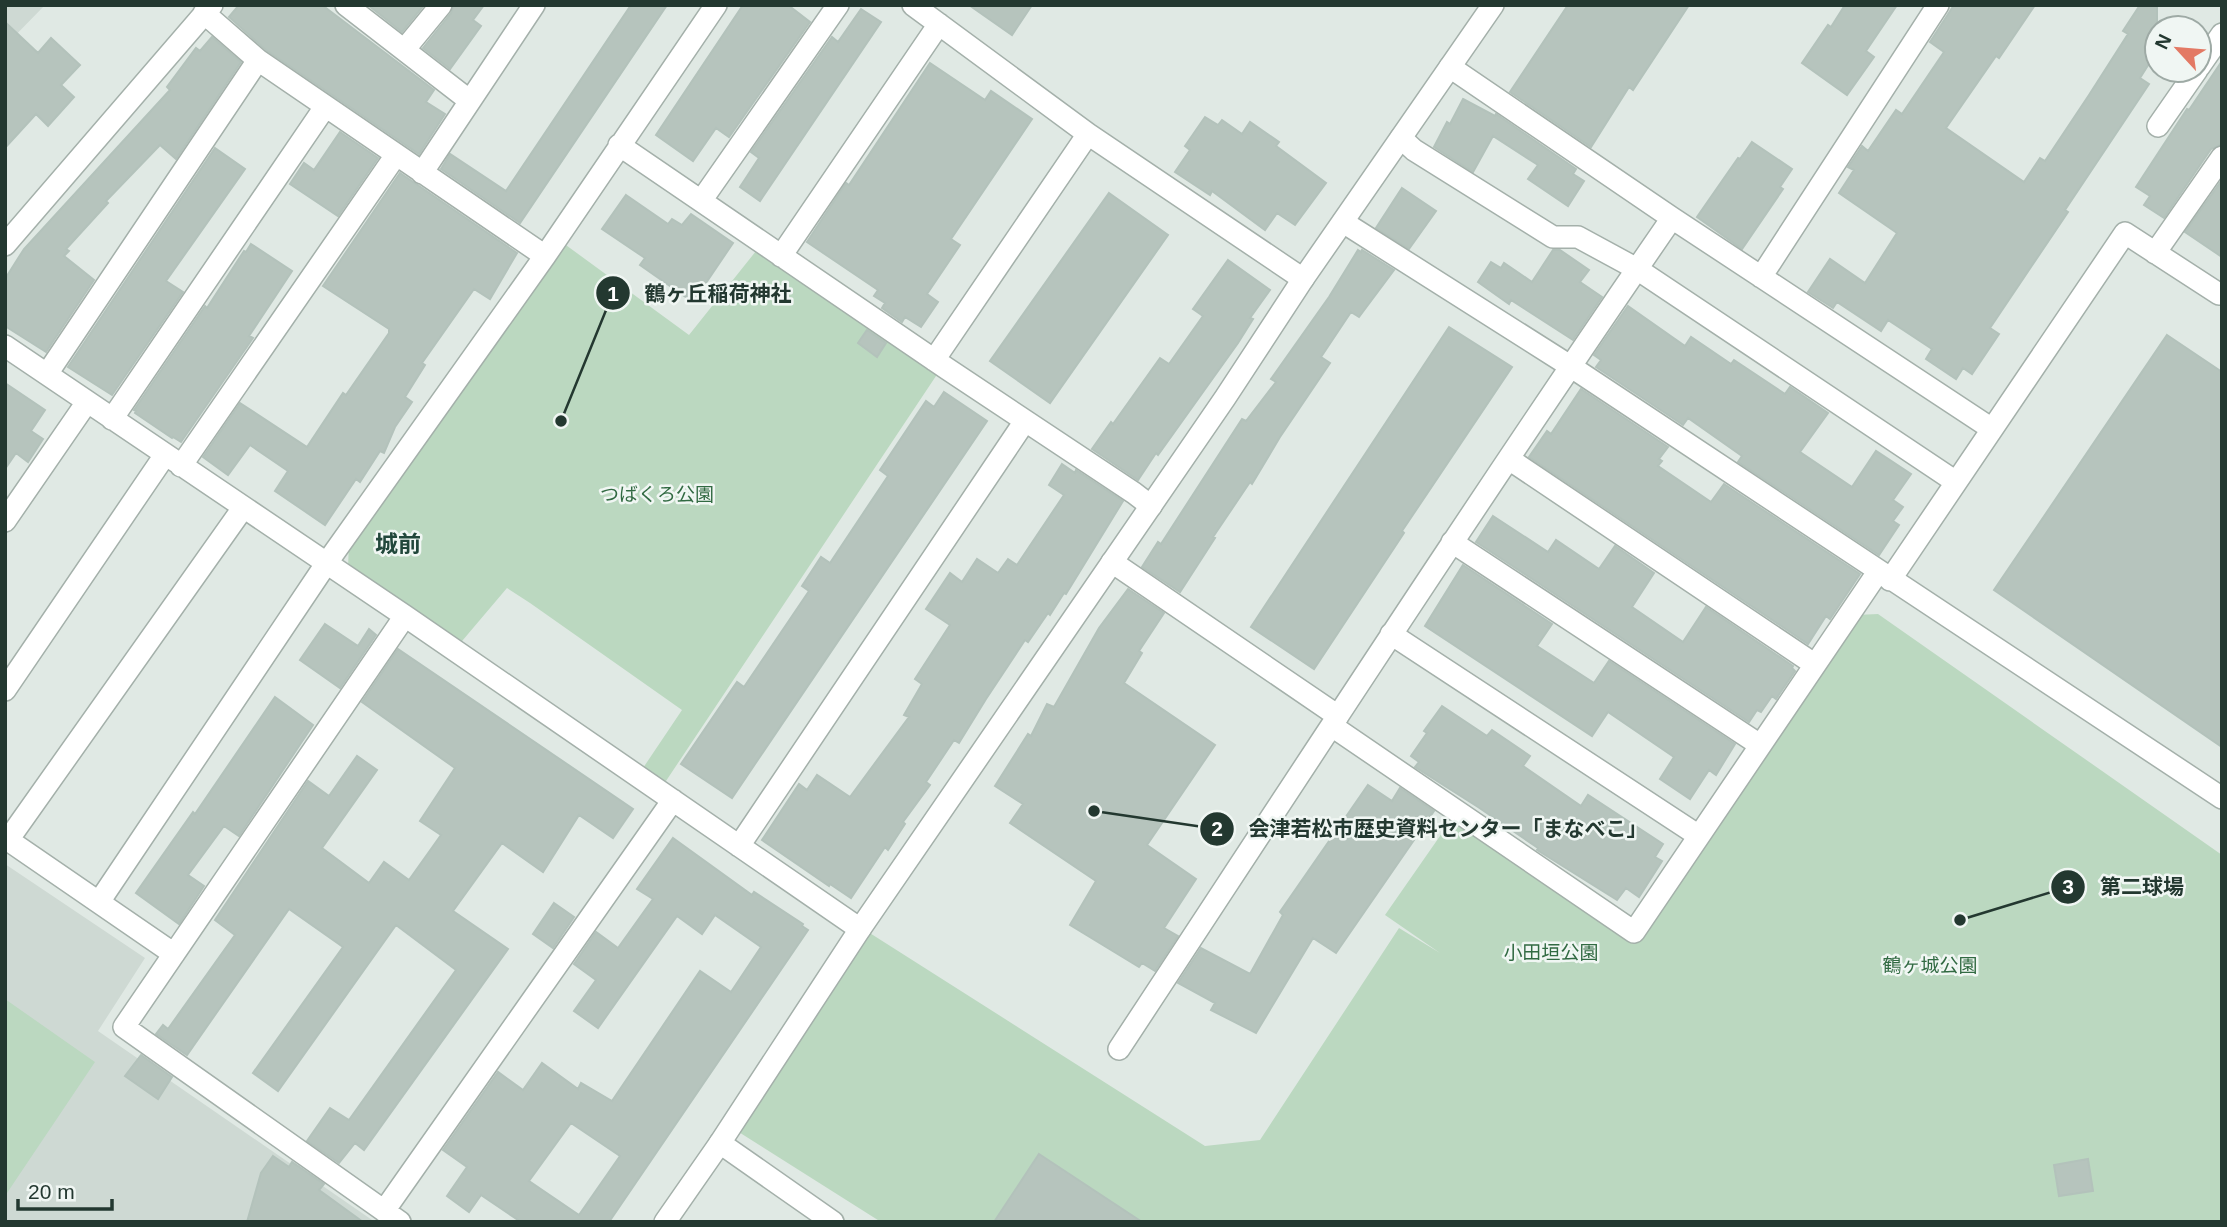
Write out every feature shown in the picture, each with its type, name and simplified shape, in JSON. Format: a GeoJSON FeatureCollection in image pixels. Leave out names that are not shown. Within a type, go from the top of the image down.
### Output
{"type":"FeatureCollection","features":[{"type":"Feature","properties":{"kind":"street"},"geometry":{"type":"LineString","coordinates":[[346,5],[470,101]]}},
{"type":"Feature","properties":{"kind":"street"},"geometry":{"type":"LineString","coordinates":[[404,50],[441,5]]}},
{"type":"Feature","properties":{"kind":"street"},"geometry":{"type":"LineString","coordinates":[[99,902],[326,564],[545,256],[716,5]]}},
{"type":"Feature","properties":{"kind":"street"},"geometry":{"type":"LineString","coordinates":[[701,201],[838,5]]}},
{"type":"Feature","properties":{"kind":"street"},"geometry":{"type":"LineString","coordinates":[[913,5],[1088,134],[1303,279]]}},
{"type":"Feature","properties":{"kind":"street"},"geometry":{"type":"LineString","coordinates":[[665,1222],[860,929],[1493,5]]}},
{"type":"Feature","properties":{"kind":"street"},"geometry":{"type":"LineString","coordinates":[[1761,277],[1938,5]]}},
{"type":"Feature","properties":{"kind":"street"},"geometry":{"type":"LineString","coordinates":[[422,173],[529,7]]}},
{"type":"Feature","properties":{"kind":"street"},"geometry":{"type":"LineString","coordinates":[[5,245],[208,9],[258,60],[545,256]]}},
{"type":"Feature","properties":{"kind":"street"},"geometry":{"type":"LineString","coordinates":[[781,256],[939,24]]}},
{"type":"Feature","properties":{"kind":"street"},"geometry":{"type":"LineString","coordinates":[[47,374],[258,60]]}},
{"type":"Feature","properties":{"kind":"street"},"geometry":{"type":"LineString","coordinates":[[1450,67],[1672,218],[1992,429]]}},
{"type":"Feature","properties":{"kind":"street"},"geometry":{"type":"LineString","coordinates":[[2158,126],[2187,84]]}},
{"type":"Feature","properties":{"kind":"street"},"geometry":{"type":"LineString","coordinates":[[111,419],[326,107]]}},
{"type":"Feature","properties":{"kind":"street"},"geometry":{"type":"LineString","coordinates":[[934,360],[1088,134]]}},
{"type":"Feature","properties":{"kind":"street"},"geometry":{"type":"LineString","coordinates":[[1401,138],[1414,150],[1553,237],[1578,237],[1637,269],[1956,482]]}},
{"type":"Feature","properties":{"kind":"street"},"geometry":{"type":"LineString","coordinates":[[619,145],[1151,506]]}},
{"type":"Feature","properties":{"kind":"street"},"geometry":{"type":"LineString","coordinates":[[5,690],[396,155]]}},
{"type":"Feature","properties":{"kind":"street"},"geometry":{"type":"LineString","coordinates":[[2155,253],[2222,158]]}},
{"type":"Feature","properties":{"kind":"street"},"geometry":{"type":"LineString","coordinates":[[1119,1049],[1452,542],[1672,218]]}},
{"type":"Feature","properties":{"kind":"street"},"geometry":{"type":"LineString","coordinates":[[1343,222],[1570,366],[2222,798]]}},
{"type":"Feature","properties":{"kind":"street"},"geometry":{"type":"LineString","coordinates":[[1112,562],[1634,932],[1814,664],[1956,482],[2125,233],[2219,294]]}},
{"type":"Feature","properties":{"kind":"street"},"geometry":{"type":"LineString","coordinates":[[5,346],[405,616],[860,929]]}},
{"type":"Feature","properties":{"kind":"street"},"geometry":{"type":"LineString","coordinates":[[5,522],[87,402]]}},
{"type":"Feature","properties":{"kind":"street"},"geometry":{"type":"LineString","coordinates":[[739,846],[1025,421]]}},
{"type":"Feature","properties":{"kind":"street"},"geometry":{"type":"LineString","coordinates":[[1509,459],[1814,664]]}},
{"type":"Feature","properties":{"kind":"street"},"geometry":{"type":"LineString","coordinates":[[174,954],[7,839],[243,508]]}},
{"type":"Feature","properties":{"kind":"street"},"geometry":{"type":"LineString","coordinates":[[1452,542],[1759,745]]}},
{"type":"Feature","properties":{"kind":"street"},"geometry":{"type":"LineString","coordinates":[[405,616],[124,1027],[392,1216],[673,800]]}},
{"type":"Feature","properties":{"kind":"street"},"geometry":{"type":"LineString","coordinates":[[1391,634],[1699,836]]}},
{"type":"Feature","properties":{"kind":"street"},"geometry":{"type":"LineString","coordinates":[[720,1143],[833,1222]]}},
{"type":"Feature","properties":{"kind":"shaded area"},"geometry":{"type":"Polygon","coordinates":[[[5,5],[45,5],[5,46],[5,5]]]}},
{"type":"Feature","properties":{"kind":"shaded area"},"geometry":{"type":"Polygon","coordinates":[[[5,864],[145,958],[98,1031],[375,1222],[5,1222],[5,864]]]}},
{"type":"Feature","properties":{"kind":"green space","name":"つばくろ公園"},"geometry":{"type":"Polygon","coordinates":[[[559,240],[689,335],[760,246],[940,370],[662,787],[641,771],[682,710],[530,603],[507,588],[457,647],[348,568],[349,542],[559,240]]]}},
{"type":"Feature","properties":{"kind":"green space","name":"鶴ヶ城公園"},"geometry":{"type":"Polygon","coordinates":[[[1878,614],[2222,855],[2222,1222],[881,1222],[734,1129],[865,930],[1205,1146],[1260,1140],[1399,928],[1440,953],[1385,915],[1456,813],[1639,936],[1856,615],[1878,614]]]}},
{"type":"Feature","properties":{"kind":"green space"},"geometry":{"type":"Polygon","coordinates":[[[5,999],[95,1062],[5,1196],[5,999]]]}},
{"type":"Feature","properties":{"kind":"building"},"geometry":{"type":"Polygon","coordinates":[[[239,5],[322,5],[434,90],[426,102],[445,114],[419,154],[266,50],[229,17],[239,5]]]}},
{"type":"Feature","properties":{"kind":"building"},"geometry":{"type":"Polygon","coordinates":[[[368,5],[424,5],[402,32],[368,5]]]}},
{"type":"Feature","properties":{"kind":"building"},"geometry":{"type":"Polygon","coordinates":[[[454,5],[484,5],[473,20],[481,26],[450,69],[423,48],[451,13],[454,5]]]}},
{"type":"Feature","properties":{"kind":"building"},"geometry":{"type":"Polygon","coordinates":[[[631,5],[667,5],[520,223],[441,169],[450,154],[506,191],[631,5]]]}},
{"type":"Feature","properties":{"kind":"building"},"geometry":{"type":"Polygon","coordinates":[[[743,5],[788,5],[810,22],[729,137],[716,128],[693,161],[656,135],[743,5]]]}},
{"type":"Feature","properties":{"kind":"building"},"geometry":{"type":"Polygon","coordinates":[[[969,5],[1032,5],[1012,35],[969,5]]]}},
{"type":"Feature","properties":{"kind":"building"},"geometry":{"type":"Polygon","coordinates":[[[1568,5],[1689,5],[1633,90],[1629,87],[1591,147],[1510,92],[1568,5]]]}},
{"type":"Feature","properties":{"kind":"building"},"geometry":{"type":"Polygon","coordinates":[[[1845,5],[1897,5],[1866,51],[1874,57],[1847,95],[1802,63],[1845,5]]]}},
{"type":"Feature","properties":{"kind":"building"},"geometry":{"type":"Polygon","coordinates":[[[1954,5],[2035,5],[1946,128],[2024,182],[2040,158],[2045,161],[2089,95],[2128,34],[2123,31],[2140,5],[2157,5],[2157,14],[2143,14],[2143,73],[2140,78],[2143,84],[2149,84],[1990,328],[1999,334],[1972,374],[1963,368],[1956,379],[1926,359],[1932,349],[1888,320],[1881,331],[1837,302],[1833,308],[1808,292],[1830,259],[1865,283],[1897,233],[1839,193],[1854,170],[1848,167],[1862,146],[1868,151],[1896,110],[1902,114],[1944,52],[1930,42],[1954,5]]]}},
{"type":"Feature","properties":{"kind":"building"},"geometry":{"type":"Polygon","coordinates":[[[861,9],[881,22],[760,201],[740,187],[759,158],[751,152],[832,37],[838,42],[861,9]]]}},
{"type":"Feature","properties":{"kind":"building"},"geometry":{"type":"Polygon","coordinates":[[[5,22],[38,53],[51,38],[80,65],[61,85],[74,97],[48,126],[36,114],[5,148],[5,22]]]}},
{"type":"Feature","properties":{"kind":"building"},"geometry":{"type":"Polygon","coordinates":[[[212,37],[241,62],[176,159],[160,145],[106,201],[108,203],[66,249],[69,251],[64,256],[94,280],[46,352],[5,326],[5,279],[24,249],[170,90],[167,87],[196,48],[200,51],[212,37]]]}},
{"type":"Feature","properties":{"kind":"building"},"geometry":{"type":"Polygon","coordinates":[[[2222,61],[2222,144],[2211,149],[2164,218],[2144,205],[2150,196],[2136,187],[2187,109],[2189,110],[2207,84],[2213,84],[2213,74],[2222,61]]]}},
{"type":"Feature","properties":{"kind":"building"},"geometry":{"type":"Polygon","coordinates":[[[930,63],[985,100],[991,91],[1032,119],[951,239],[960,245],[927,294],[938,302],[921,327],[905,317],[902,322],[882,308],[885,303],[874,296],[878,290],[807,242],[846,183],[849,185],[930,63]]]}},
{"type":"Feature","properties":{"kind":"building"},"geometry":{"type":"Polygon","coordinates":[[[1463,99],[1495,116],[1496,114],[1576,169],[1573,174],[1584,181],[1568,206],[1528,179],[1538,165],[1493,136],[1473,172],[1434,147],[1463,99]]]}},
{"type":"Feature","properties":{"kind":"building"},"geometry":{"type":"Polygon","coordinates":[[[1205,117],[1218,125],[1222,120],[1242,134],[1250,122],[1279,142],[1276,146],[1326,183],[1295,225],[1277,213],[1265,230],[1212,191],[1210,195],[1175,172],[1190,150],[1185,146],[1205,117]]]}},
{"type":"Feature","properties":{"kind":"building"},"geometry":{"type":"Polygon","coordinates":[[[340,132],[378,158],[338,216],[290,184],[304,163],[314,170],[340,132]]]}},
{"type":"Feature","properties":{"kind":"building"},"geometry":{"type":"Polygon","coordinates":[[[1752,142],[1792,169],[1780,187],[1783,189],[1742,249],[1697,217],[1752,142]]]}},
{"type":"Feature","properties":{"kind":"building"},"geometry":{"type":"Polygon","coordinates":[[[215,148],[245,169],[166,281],[183,292],[112,395],[68,367],[215,148]]]}},
{"type":"Feature","properties":{"kind":"building"},"geometry":{"type":"Polygon","coordinates":[[[400,173],[517,253],[490,299],[474,289],[422,363],[425,365],[405,397],[412,402],[395,427],[384,453],[380,451],[360,482],[356,479],[325,525],[275,491],[288,471],[250,445],[228,475],[203,457],[240,403],[307,447],[343,393],[346,395],[389,333],[389,329],[323,286],[400,173]]]}},
{"type":"Feature","properties":{"kind":"building"},"geometry":{"type":"Polygon","coordinates":[[[2222,180],[2222,257],[2185,232],[2222,180]]]}},
{"type":"Feature","properties":{"kind":"building"},"geometry":{"type":"Polygon","coordinates":[[[1402,188],[1436,211],[1409,249],[1376,228],[1402,188]]]}},
{"type":"Feature","properties":{"kind":"building"},"geometry":{"type":"Polygon","coordinates":[[[1109,193],[1168,235],[1050,403],[990,361],[1109,193]]]}},
{"type":"Feature","properties":{"kind":"building"},"geometry":{"type":"Polygon","coordinates":[[[626,195],[668,224],[672,219],[682,225],[691,214],[733,243],[693,302],[640,265],[645,258],[602,229],[626,195]]]}},
{"type":"Feature","properties":{"kind":"building"},"geometry":{"type":"Polygon","coordinates":[[[251,244],[292,271],[249,336],[253,338],[181,442],[134,410],[251,244]]]}},
{"type":"Feature","properties":{"kind":"building"},"geometry":{"type":"Polygon","coordinates":[[[1358,250],[1394,270],[1359,317],[1351,312],[1321,357],[1330,363],[1252,484],[1250,482],[1213,537],[1215,538],[1180,592],[1142,567],[1158,542],[1161,544],[1242,419],[1246,421],[1276,382],[1271,379],[1329,297],[1358,250]]]}},
{"type":"Feature","properties":{"kind":"building"},"geometry":{"type":"Polygon","coordinates":[[[1553,250],[1560,250],[1589,270],[1580,282],[1602,297],[1573,340],[1511,300],[1509,304],[1478,282],[1491,262],[1501,268],[1504,263],[1532,282],[1553,250]]]}},
{"type":"Feature","properties":{"kind":"building"},"geometry":{"type":"Polygon","coordinates":[[[1228,260],[1270,290],[1250,318],[1253,319],[1238,343],[1138,480],[1092,449],[1160,358],[1169,364],[1203,316],[1193,309],[1228,260]]]}},
{"type":"Feature","properties":{"kind":"building"},"geometry":{"type":"Polygon","coordinates":[[[1628,306],[1685,346],[1691,337],[1731,364],[1734,360],[1785,394],[1790,387],[1828,413],[1800,452],[1852,487],[1876,451],[1911,474],[1893,500],[1903,507],[1893,521],[1899,525],[1879,555],[1738,462],[1742,456],[1688,418],[1683,425],[1596,367],[1601,360],[1594,355],[1628,306]]]}},
{"type":"Feature","properties":{"kind":"building"},"geometry":{"type":"Polygon","coordinates":[[[1449,327],[1512,367],[1314,669],[1251,627],[1449,327]]]}},
{"type":"Feature","properties":{"kind":"building"},"geometry":{"type":"Polygon","coordinates":[[[867,330],[886,343],[877,357],[858,343],[867,330]]]}},
{"type":"Feature","properties":{"kind":"building"},"geometry":{"type":"Polygon","coordinates":[[[2167,335],[2222,372],[2222,747],[1994,590],[2167,335]]]}},
{"type":"Feature","properties":{"kind":"building"},"geometry":{"type":"Polygon","coordinates":[[[5,383],[45,410],[31,431],[43,439],[28,462],[16,453],[5,469],[5,383]]]}},
{"type":"Feature","properties":{"kind":"building"},"geometry":{"type":"Polygon","coordinates":[[[1581,389],[1668,447],[1659,459],[1662,461],[1658,466],[1711,502],[1724,484],[1860,574],[1830,619],[1826,616],[1808,644],[1529,457],[1547,431],[1551,434],[1581,389]]]}},
{"type":"Feature","properties":{"kind":"building"},"geometry":{"type":"Polygon","coordinates":[[[944,392],[987,421],[732,798],[681,764],[737,682],[744,687],[809,591],[802,586],[821,557],[830,563],[888,476],[880,470],[926,401],[934,407],[944,392]]]}},
{"type":"Feature","properties":{"kind":"building"},"geometry":{"type":"Polygon","coordinates":[[[1062,464],[1075,473],[1076,470],[1123,501],[1066,594],[1064,593],[1050,615],[1048,613],[1028,642],[1025,640],[959,743],[954,740],[926,782],[930,785],[903,822],[905,824],[888,850],[885,847],[851,898],[762,840],[799,784],[807,790],[817,775],[850,797],[909,717],[904,715],[922,684],[915,679],[950,625],[926,609],[950,573],[962,582],[977,559],[998,573],[1008,559],[1017,565],[1064,495],[1049,485],[1062,464]]]}},
{"type":"Feature","properties":{"kind":"building"},"geometry":{"type":"Polygon","coordinates":[[[1493,516],[1548,552],[1556,540],[1599,569],[1615,546],[1654,573],[1632,607],[1683,642],[1706,607],[1793,666],[1795,671],[1776,699],[1772,696],[1761,712],[1757,710],[1749,722],[1476,542],[1493,516]]]}},
{"type":"Feature","properties":{"kind":"building"},"geometry":{"type":"Polygon","coordinates":[[[1463,565],[1552,624],[1537,646],[1594,683],[1609,661],[1735,744],[1716,775],[1709,770],[1690,799],[1660,779],[1674,757],[1608,712],[1592,736],[1425,626],[1463,565]]]}},
{"type":"Feature","properties":{"kind":"building"},"geometry":{"type":"Polygon","coordinates":[[[1128,589],[1164,613],[1139,651],[1142,653],[1124,683],[1215,745],[1147,845],[1196,879],[1164,928],[1178,936],[1155,971],[1142,963],[1139,967],[1070,925],[1096,881],[1010,823],[1023,804],[995,786],[1028,734],[1031,736],[1047,704],[1054,707],[1099,628],[1128,589]]]}},
{"type":"Feature","properties":{"kind":"building"},"geometry":{"type":"Polygon","coordinates":[[[325,624],[358,646],[369,629],[376,635],[340,688],[300,660],[325,624]]]}},
{"type":"Feature","properties":{"kind":"building"},"geometry":{"type":"Polygon","coordinates":[[[398,649],[633,809],[613,838],[579,815],[543,872],[502,843],[453,911],[508,949],[364,1150],[355,1143],[339,1163],[307,1141],[330,1108],[349,1120],[456,970],[396,925],[278,1091],[253,1073],[343,947],[289,909],[187,1055],[156,1034],[163,1025],[168,1029],[235,935],[215,920],[308,781],[329,796],[357,756],[377,770],[322,848],[369,883],[384,862],[409,880],[441,835],[420,821],[455,768],[362,702],[398,649]]]}},
{"type":"Feature","properties":{"kind":"building"},"geometry":{"type":"Polygon","coordinates":[[[275,697],[313,725],[239,836],[224,826],[188,875],[204,886],[179,924],[136,893],[193,812],[195,814],[275,697]]]}},
{"type":"Feature","properties":{"kind":"building"},"geometry":{"type":"Polygon","coordinates":[[[1442,706],[1487,736],[1492,730],[1530,756],[1523,766],[1581,806],[1588,795],[1663,844],[1655,857],[1662,861],[1639,897],[1626,888],[1617,900],[1537,850],[1538,848],[1478,807],[1415,767],[1419,762],[1411,756],[1427,733],[1424,731],[1442,706]]]}},
{"type":"Feature","properties":{"kind":"building"},"geometry":{"type":"Polygon","coordinates":[[[1368,785],[1392,801],[1400,788],[1434,811],[1336,953],[1313,938],[1256,1033],[1211,1010],[1215,1003],[1178,983],[1201,948],[1250,974],[1283,915],[1280,912],[1368,785]]]}},
{"type":"Feature","properties":{"kind":"building"},"geometry":{"type":"Polygon","coordinates":[[[673,838],[752,895],[754,892],[808,930],[609,1222],[521,1222],[481,1195],[469,1212],[447,1196],[467,1167],[443,1150],[498,1072],[523,1090],[542,1063],[578,1089],[581,1083],[612,1101],[700,971],[731,992],[761,947],[715,915],[702,934],[677,916],[598,1028],[574,1011],[596,980],[574,964],[596,932],[618,948],[653,899],[637,889],[673,838]],[[571,1123],[529,1181],[579,1215],[620,1156],[571,1123]]]}},
{"type":"Feature","properties":{"kind":"building"},"geometry":{"type":"Polygon","coordinates":[[[554,903],[574,917],[553,948],[533,934],[554,903]]]}},
{"type":"Feature","properties":{"kind":"building"},"geometry":{"type":"Polygon","coordinates":[[[141,1055],[172,1077],[158,1099],[125,1076],[141,1055]]]}},
{"type":"Feature","properties":{"kind":"building"},"geometry":{"type":"Polygon","coordinates":[[[1039,1154],[1142,1222],[994,1222],[1039,1154]]]}},
{"type":"Feature","properties":{"kind":"building"},"geometry":{"type":"Polygon","coordinates":[[[273,1156],[289,1167],[292,1162],[324,1184],[319,1190],[363,1222],[247,1222],[261,1173],[273,1156]]]}},
{"type":"Feature","properties":{"kind":"building"},"geometry":{"type":"Polygon","coordinates":[[[2088,1159],[2093,1191],[2059,1196],[2054,1165],[2088,1159]]]}},
{"type":"Feature","properties":{"kind":"place","name":"鶴ヶ丘稲荷神社"},"geometry":{"type":"Point","coordinates":[561,421]}},
{"type":"Feature","properties":{"kind":"place","name":"会津若松市歴史資料センター「まなべこ」"},"geometry":{"type":"Point","coordinates":[1094,811]}},
{"type":"Feature","properties":{"kind":"place","name":"第二球場"},"geometry":{"type":"Point","coordinates":[1960,920]}},
{"type":"Feature","properties":{"kind":"district","name":"城前"},"geometry":{"type":"Point","coordinates":[398,544]}},
{"type":"Feature","properties":{"kind":"park label","name":"小田垣公園"},"geometry":{"type":"Point","coordinates":[1551,952]}}]}
